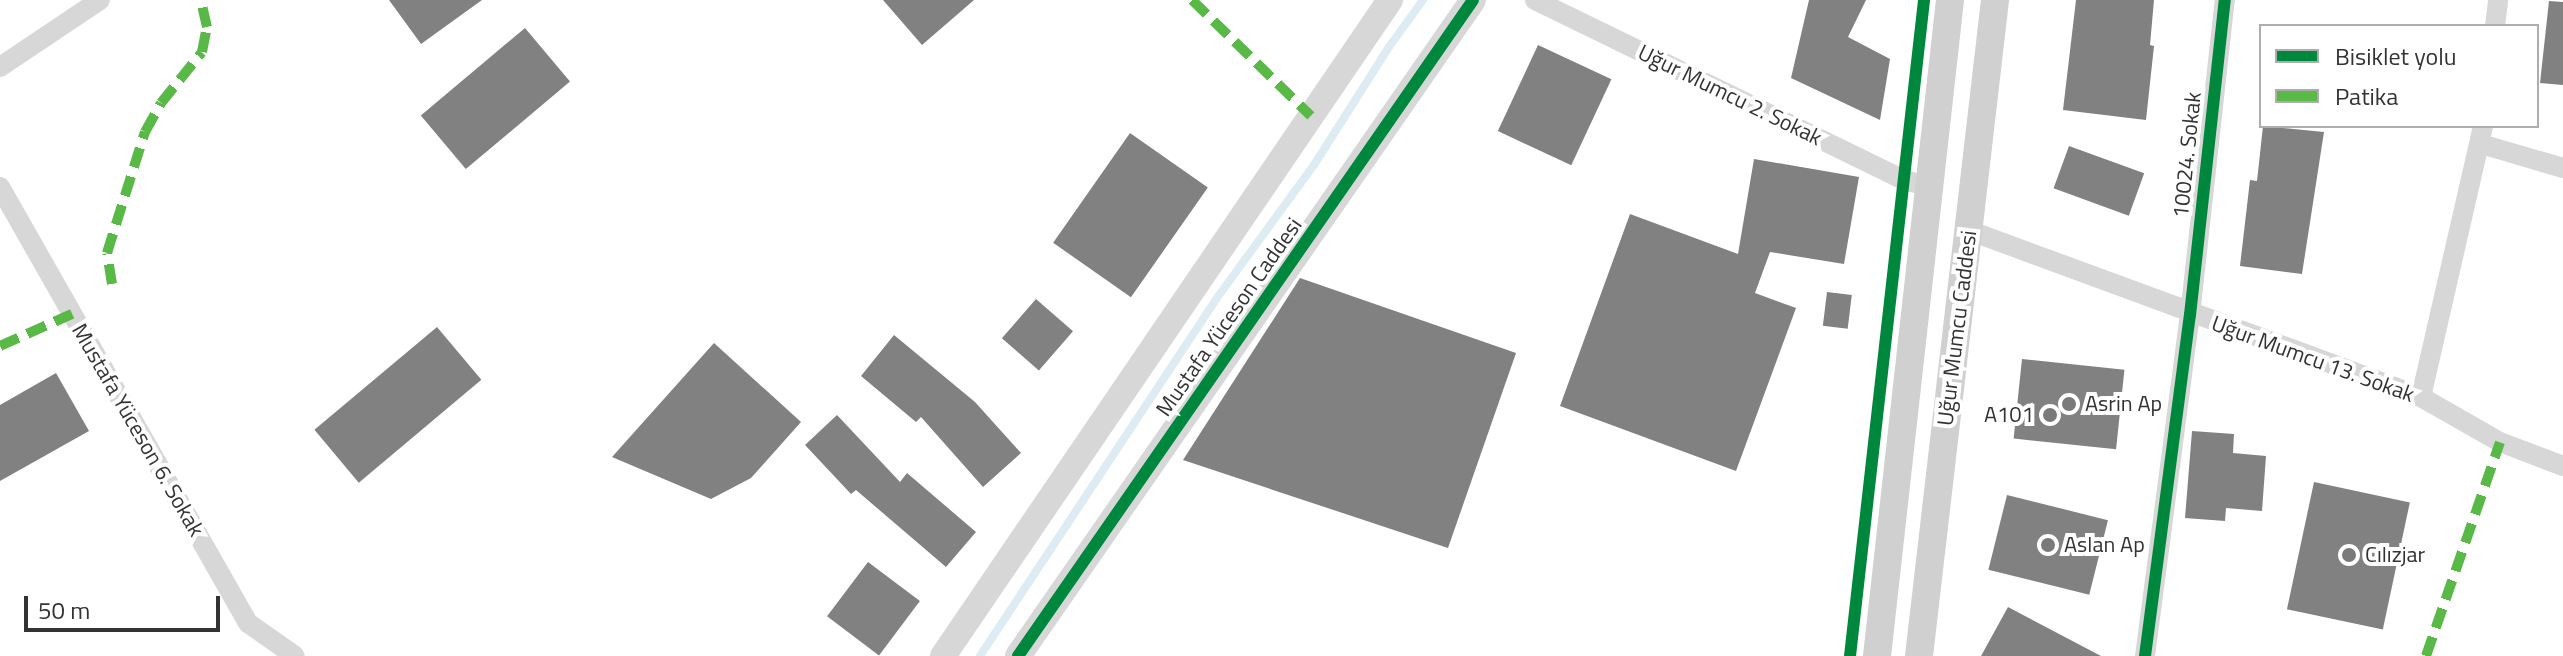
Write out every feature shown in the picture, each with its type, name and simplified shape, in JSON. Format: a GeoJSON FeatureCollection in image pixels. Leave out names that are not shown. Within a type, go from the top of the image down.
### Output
{"type":"FeatureCollection","features":[{"type":"Feature","properties":{"kind":"main road","name":"Uğur Mumcu Caddesi"},"geometry":{"type":"LineString","coordinates":[[1877,656],[1950,0]]}},
{"type":"Feature","properties":{"kind":"main road","name":"Uğur Mumcu Caddesi"},"geometry":{"type":"LineString","coordinates":[[1919,656],[1995,0]]}},
{"type":"Feature","properties":{"kind":"street"},"geometry":{"type":"LineString","coordinates":[[0,67],[100,0]]}},
{"type":"Feature","properties":{"kind":"street","name":"Mustafa Yüceson Caddesi"},"geometry":{"type":"LineString","coordinates":[[943,656],[1390,0]]}},
{"type":"Feature","properties":{"kind":"street","name":"Mustafa Yüceson Caddesi"},"geometry":{"type":"LineString","coordinates":[[1018,656],[1473,0]]}},
{"type":"Feature","properties":{"kind":"street","name":"Uğur Mumcu 2. Sokak"},"geometry":{"type":"LineString","coordinates":[[1535,0],[1904,180],[1927,186]]}},
{"type":"Feature","properties":{"kind":"street","name":"10024. Sokak"},"geometry":{"type":"LineString","coordinates":[[2145,656],[2190,315],[2225,0]]}},
{"type":"Feature","properties":{"kind":"street"},"geometry":{"type":"LineString","coordinates":[[2495,24],[2498,0]]}},
{"type":"Feature","properties":{"kind":"street"},"geometry":{"type":"LineString","coordinates":[[2421,397],[2482,135],[2563,168]]}},
{"type":"Feature","properties":{"kind":"street","name":"Mustafa Yüceson 6. Sokak"},"geometry":{"type":"LineString","coordinates":[[0,187],[248,623],[295,656]]}},
{"type":"Feature","properties":{"kind":"street","name":"Uğur Mumcu 13. Sokak"},"geometry":{"type":"LineString","coordinates":[[1968,230],[2190,315],[2421,397],[2500,442],[2563,466]]}},
{"type":"Feature","properties":{"kind":"building"},"geometry":{"type":"Polygon","coordinates":[[[389,0],[482,0],[421,44],[389,0]]]}},
{"type":"Feature","properties":{"kind":"building"},"geometry":{"type":"Polygon","coordinates":[[[883,0],[974,0],[922,45],[883,0]]]}},
{"type":"Feature","properties":{"kind":"building"},"geometry":{"type":"Polygon","coordinates":[[[1809,0],[1866,0],[1848,37],[1890,59],[1880,120],[1791,78],[1809,0]]]}},
{"type":"Feature","properties":{"kind":"building"},"geometry":{"type":"Polygon","coordinates":[[[2076,0],[2154,0],[2150,45],[2154,46],[2146,120],[2063,110],[2076,0]]]}},
{"type":"Feature","properties":{"kind":"building"},"geometry":{"type":"Polygon","coordinates":[[[2549,1],[2563,2],[2563,85],[2540,83],[2549,1]]]}},
{"type":"Feature","properties":{"kind":"building"},"geometry":{"type":"Polygon","coordinates":[[[525,28],[570,82],[466,169],[421,115],[525,28]]]}},
{"type":"Feature","properties":{"kind":"building"},"geometry":{"type":"Polygon","coordinates":[[[1538,45],[1611,79],[1571,165],[1498,131],[1538,45]]]}},
{"type":"Feature","properties":{"kind":"building"},"geometry":{"type":"Polygon","coordinates":[[[2263,128],[2324,132],[2302,274],[2240,266],[2250,180],[2257,181],[2263,128]]]}},
{"type":"Feature","properties":{"kind":"building"},"geometry":{"type":"Polygon","coordinates":[[[1130,133],[1208,187],[1131,297],[1053,243],[1130,133]]]}},
{"type":"Feature","properties":{"kind":"building"},"geometry":{"type":"Polygon","coordinates":[[[2069,146],[2144,173],[2129,216],[2054,188],[2069,146]]]}},
{"type":"Feature","properties":{"kind":"building"},"geometry":{"type":"Polygon","coordinates":[[[1754,159],[1859,177],[1844,264],[1770,252],[1755,293],[1796,308],[1736,471],[1560,406],[1630,214],[1738,254],[1754,159]]]}},
{"type":"Feature","properties":{"kind":"building"},"geometry":{"type":"Polygon","coordinates":[[[1300,278],[1516,353],[1448,548],[1183,460],[1300,278]]]}},
{"type":"Feature","properties":{"kind":"building"},"geometry":{"type":"Polygon","coordinates":[[[1827,292],[1852,295],[1848,329],[1823,326],[1827,292]]]}},
{"type":"Feature","properties":{"kind":"building"},"geometry":{"type":"Polygon","coordinates":[[[1036,299],[1073,331],[1039,370],[1002,338],[1036,299]]]}},
{"type":"Feature","properties":{"kind":"building"},"geometry":{"type":"Polygon","coordinates":[[[437,327],[481,380],[359,483],[314,430],[437,327]]]}},
{"type":"Feature","properties":{"kind":"building"},"geometry":{"type":"Polygon","coordinates":[[[894,335],[975,402],[1021,453],[983,487],[921,417],[916,422],[861,376],[894,335]]]}},
{"type":"Feature","properties":{"kind":"building"},"geometry":{"type":"Polygon","coordinates":[[[714,343],[801,422],[751,478],[711,499],[612,457],[714,343]]]}},
{"type":"Feature","properties":{"kind":"building","name":"Asrin Ap"},"geometry":{"type":"Polygon","coordinates":[[[2022,359],[2124,370],[2116,449],[2014,439],[2022,359]]]}},
{"type":"Feature","properties":{"kind":"building"},"geometry":{"type":"Polygon","coordinates":[[[56,373],[89,431],[0,481],[0,405],[56,373]]]}},
{"type":"Feature","properties":{"kind":"building"},"geometry":{"type":"Polygon","coordinates":[[[837,415],[900,482],[907,473],[976,532],[946,567],[856,490],[851,494],[805,445],[837,415]]]}},
{"type":"Feature","properties":{"kind":"building"},"geometry":{"type":"Polygon","coordinates":[[[2192,431],[2234,434],[2233,453],[2266,456],[2262,511],[2226,508],[2225,521],[2185,518],[2192,431]]]}},
{"type":"Feature","properties":{"kind":"building","name":"Cılızjar"},"geometry":{"type":"Polygon","coordinates":[[[2314,482],[2410,502],[2383,630],[2287,609],[2314,482]]]}},
{"type":"Feature","properties":{"kind":"building","name":"Aslan Ap"},"geometry":{"type":"Polygon","coordinates":[[[2007,495],[2108,520],[2089,595],[1988,570],[2007,495]]]}},
{"type":"Feature","properties":{"kind":"building"},"geometry":{"type":"Polygon","coordinates":[[[868,562],[920,601],[879,655],[827,616],[868,562]]]}},
{"type":"Feature","properties":{"kind":"building"},"geometry":{"type":"Polygon","coordinates":[[[2008,607],[2101,656],[1981,656],[2008,607]]]}},
{"type":"Feature","properties":{"kind":"waterway"},"geometry":{"type":"LineString","coordinates":[[980,656],[1214,302],[1314,165],[1389,47],[1423,0]]}},
{"type":"Feature","properties":{"kind":"marked path"},"geometry":{"type":"LineString","coordinates":[[112,284],[107,253],[145,132],[161,103],[202,52],[207,27],[201,0]]}},
{"type":"Feature","properties":{"kind":"marked path"},"geometry":{"type":"LineString","coordinates":[[1192,0],[1311,116]]}},
{"type":"Feature","properties":{"kind":"marked path"},"geometry":{"type":"LineString","coordinates":[[0,346],[72,314]]}},
{"type":"Feature","properties":{"kind":"marked path"},"geometry":{"type":"LineString","coordinates":[[2426,656],[2500,442]]}},
{"type":"Feature","properties":{"kind":"cycle path"},"geometry":{"type":"LineString","coordinates":[[1018,656],[1473,0]]}},
{"type":"Feature","properties":{"kind":"cycle path"},"geometry":{"type":"LineString","coordinates":[[1850,656],[1924,0]]}},
{"type":"Feature","properties":{"kind":"cycle path"},"geometry":{"type":"LineString","coordinates":[[2145,656],[2190,315],[2225,0]]}},
{"type":"Feature","properties":{"kind":"place","name":"Asrin Ap"},"geometry":{"type":"Point","coordinates":[2069,404]}},
{"type":"Feature","properties":{"kind":"place","name":"A101"},"geometry":{"type":"Point","coordinates":[2050,415]}},
{"type":"Feature","properties":{"kind":"place","name":"Aslan Ap"},"geometry":{"type":"Point","coordinates":[2048,545]}},
{"type":"Feature","properties":{"kind":"place","name":"Cılızjar"},"geometry":{"type":"Point","coordinates":[2349,555]}}]}
